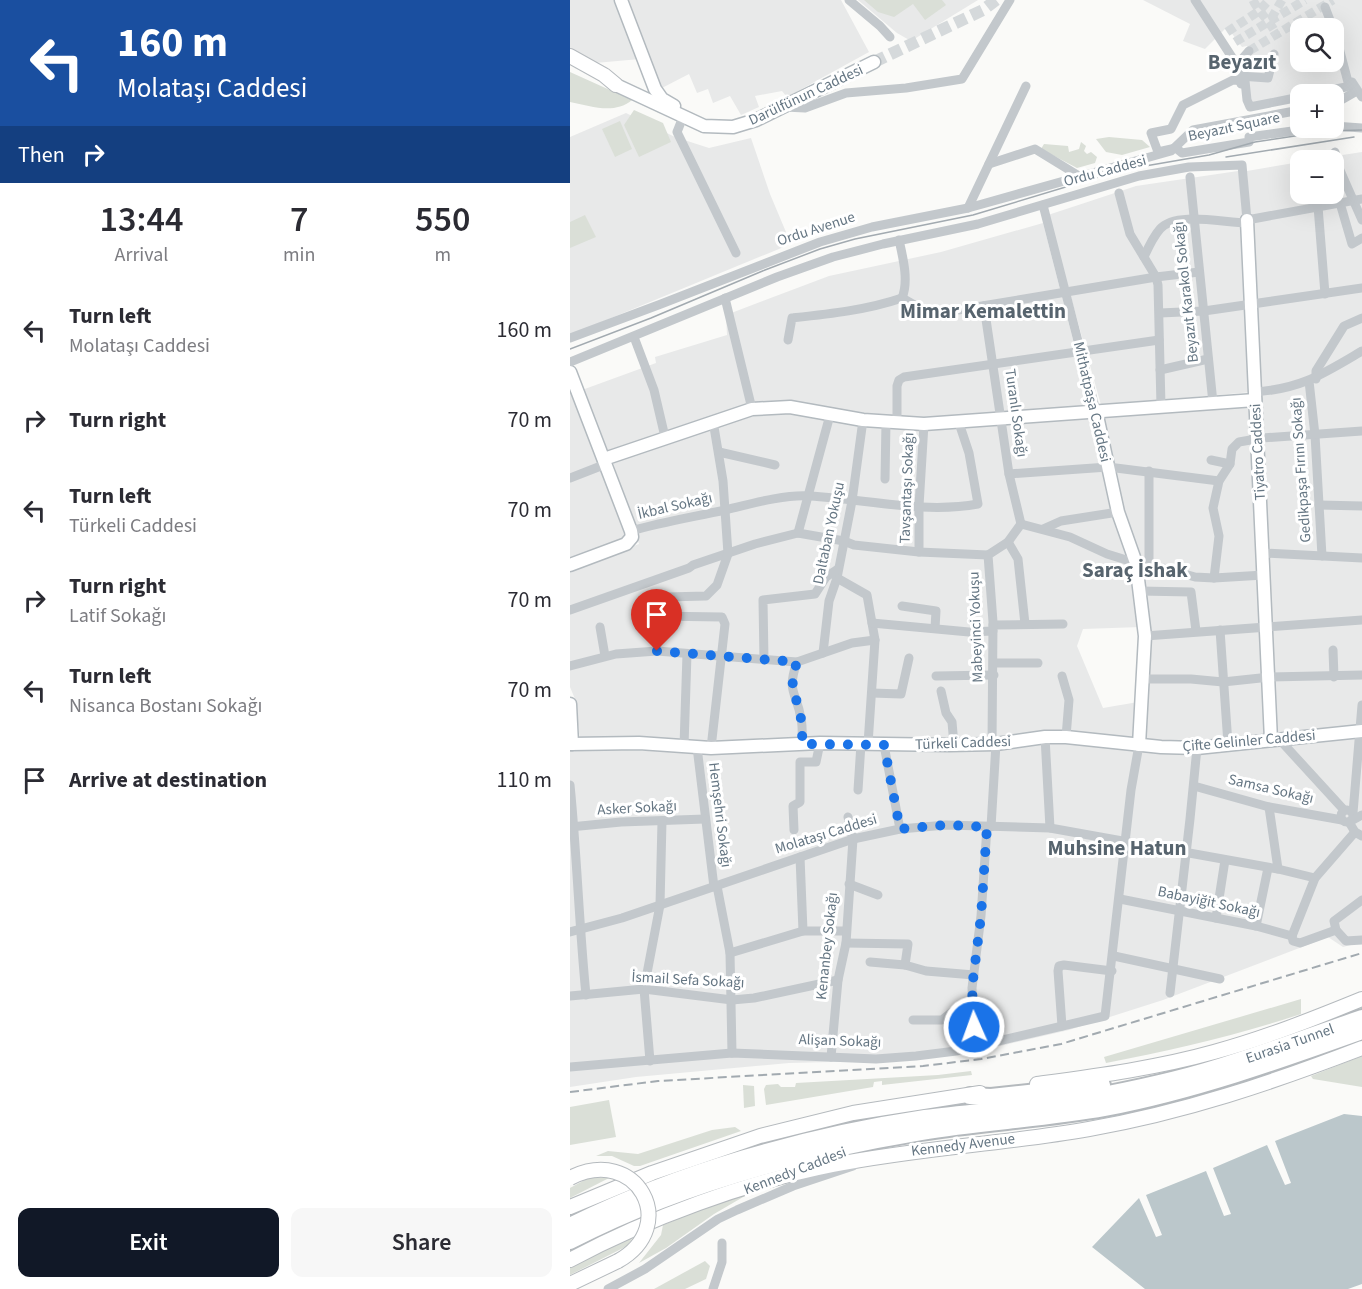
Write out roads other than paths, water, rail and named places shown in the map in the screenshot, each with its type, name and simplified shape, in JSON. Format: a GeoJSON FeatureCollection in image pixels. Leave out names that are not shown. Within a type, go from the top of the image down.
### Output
{"type":"FeatureCollection","features":[{"type":"Feature","properties":{"kind":"highway","name":"Eurasia Tunnel"},"geometry":{"type":"LineString","coordinates":[[1215,1068],[1362,1018]]}},
{"type":"Feature","properties":{"kind":"highway"},"geometry":{"type":"LineString","coordinates":[[570,1241],[678,1195],[736,1174],[786,1160],[912,1134],[1039,1118],[1144,1100],[1250,1071],[1362,1031]]}},
{"type":"Feature","properties":{"kind":"highway"},"geometry":{"type":"LineString","coordinates":[[970,1096],[991,1097],[1046,1092],[1215,1068]]}},
{"type":"Feature","properties":{"kind":"highway"},"geometry":{"type":"LineString","coordinates":[[570,1226],[666,1186],[744,1159],[812,1140],[926,1118],[1086,1098],[1215,1068]]}},
{"type":"Feature","properties":{"kind":"main road"},"geometry":{"type":"LineString","coordinates":[[570,56],[604,75],[616,86]]}},
{"type":"Feature","properties":{"kind":"main road"},"geometry":{"type":"LineString","coordinates":[[570,66],[616,86]]}},
{"type":"Feature","properties":{"kind":"main road"},"geometry":{"type":"LineString","coordinates":[[570,1208],[652,1173],[760,1136],[853,1113],[970,1096],[1214,1052],[1308,1021],[1362,999]]}},
{"type":"Feature","properties":{"kind":"main road","name":"Kennedy Avenue"},"geometry":{"type":"LineString","coordinates":[[570,1260],[623,1234],[729,1194],[800,1173],[938,1148],[1060,1133],[1134,1120],[1242,1092],[1362,1048]]}},
{"type":"Feature","properties":{"kind":"main road"},"geometry":{"type":"LineString","coordinates":[[570,1178],[594,1169],[609,1169],[633,1181],[643,1194],[649,1213],[646,1232],[637,1248],[618,1261],[570,1284]]}},
{"type":"Feature","properties":{"kind":"street"},"geometry":{"type":"LineString","coordinates":[[621,0],[658,95],[664,102],[715,126]]}},
{"type":"Feature","properties":{"kind":"street"},"geometry":{"type":"LineString","coordinates":[[849,0],[890,37]]}},
{"type":"Feature","properties":{"kind":"street"},"geometry":{"type":"LineString","coordinates":[[785,107],[805,108],[846,93],[906,88],[962,79],[1010,0]]}},
{"type":"Feature","properties":{"kind":"street"},"geometry":{"type":"LineString","coordinates":[[1198,1],[1222,34],[1226,48],[1238,65],[1248,119]]}},
{"type":"Feature","properties":{"kind":"street"},"geometry":{"type":"LineString","coordinates":[[1325,7],[1329,18]]}},
{"type":"Feature","properties":{"kind":"street"},"geometry":{"type":"LineString","coordinates":[[1226,48],[1235,42]]}},
{"type":"Feature","properties":{"kind":"street"},"geometry":{"type":"LineString","coordinates":[[1238,65],[1249,51]]}},
{"type":"Feature","properties":{"kind":"street"},"geometry":{"type":"LineString","coordinates":[[1240,78],[1268,78],[1274,54]]}},
{"type":"Feature","properties":{"kind":"street"},"geometry":{"type":"LineString","coordinates":[[1344,60],[1354,89]]}},
{"type":"Feature","properties":{"kind":"street","name":"Darülfünun Caddesi"},"geometry":{"type":"LineString","coordinates":[[616,86],[704,126],[746,124],[874,62]]}},
{"type":"Feature","properties":{"kind":"street"},"geometry":{"type":"LineString","coordinates":[[1354,89],[1362,77]]}},
{"type":"Feature","properties":{"kind":"street","name":"Beyazıt Square"},"geometry":{"type":"LineString","coordinates":[[1290,99],[1250,107],[1246,100],[1245,81],[1240,78],[1183,105],[1171,129],[1151,133],[1158,152],[1174,150],[1182,153],[1249,142],[1249,137],[1290,131]]}},
{"type":"Feature","properties":{"kind":"street"},"geometry":{"type":"LineString","coordinates":[[635,95],[648,93],[653,83]]}},
{"type":"Feature","properties":{"kind":"street"},"geometry":{"type":"LineString","coordinates":[[968,208],[1026,86]]}},
{"type":"Feature","properties":{"kind":"street"},"geometry":{"type":"LineString","coordinates":[[1174,150],[1193,130],[1290,112]]}},
{"type":"Feature","properties":{"kind":"street"},"geometry":{"type":"LineString","coordinates":[[683,117],[677,132],[736,253]]}},
{"type":"Feature","properties":{"kind":"street"},"geometry":{"type":"LineString","coordinates":[[1344,127],[1362,128]]}},
{"type":"Feature","properties":{"kind":"street"},"geometry":{"type":"LineString","coordinates":[[989,164],[1035,149],[1079,176]]}},
{"type":"Feature","properties":{"kind":"street","name":"Ordu Avenue"},"geometry":{"type":"LineString","coordinates":[[570,338],[820,242],[872,227],[968,208],[1174,150]]}},
{"type":"Feature","properties":{"kind":"street","name":"Ordu Caddesi"},"geometry":{"type":"LineString","coordinates":[[1042,205],[1117,181],[1175,168],[1242,165]]}},
{"type":"Feature","properties":{"kind":"street","name":"Tiyatro Caddesi"},"geometry":{"type":"LineString","coordinates":[[1242,165],[1258,439],[1265,627],[1275,740]]}},
{"type":"Feature","properties":{"kind":"street"},"geometry":{"type":"LineString","coordinates":[[1344,176],[1358,200],[1362,220]]}},
{"type":"Feature","properties":{"kind":"street","name":"Beyazıt Karakol Sokağı"},"geometry":{"type":"LineString","coordinates":[[1190,177],[1213,403]]}},
{"type":"Feature","properties":{"kind":"street"},"geometry":{"type":"LineString","coordinates":[[1119,193],[1130,234],[1156,277],[1158,285],[1161,405]]}},
{"type":"Feature","properties":{"kind":"street"},"geometry":{"type":"LineString","coordinates":[[1144,257],[1161,228],[1170,222],[1193,219],[1247,222],[1333,204]]}},
{"type":"Feature","properties":{"kind":"street"},"geometry":{"type":"LineString","coordinates":[[1340,204],[1352,244],[1362,238]]}},
{"type":"Feature","properties":{"kind":"street"},"geometry":{"type":"LineString","coordinates":[[570,362],[725,298],[833,257],[899,240],[954,230],[1042,205]]}},
{"type":"Feature","properties":{"kind":"street","name":"Mithatpaşa Caddesi"},"geometry":{"type":"LineString","coordinates":[[1042,205],[1096,411],[1118,512],[1136,563],[1145,636],[1138,745]]}},
{"type":"Feature","properties":{"kind":"street"},"geometry":{"type":"LineString","coordinates":[[1318,206],[1325,294]]}},
{"type":"Feature","properties":{"kind":"street"},"geometry":{"type":"LineString","coordinates":[[899,240],[905,273],[905,290],[902,298]]}},
{"type":"Feature","properties":{"kind":"street"},"geometry":{"type":"LineString","coordinates":[[788,340],[792,318],[847,312],[902,298],[925,311],[984,306],[1199,272]]}},
{"type":"Feature","properties":{"kind":"street"},"geometry":{"type":"LineString","coordinates":[[1160,313],[1204,311],[1362,288]]}},
{"type":"Feature","properties":{"kind":"street"},"geometry":{"type":"LineString","coordinates":[[725,298],[752,409]]}},
{"type":"Feature","properties":{"kind":"street","name":"Turanlı Sokağı"},"geometry":{"type":"LineString","coordinates":[[984,306],[1009,474],[1021,524]]}},
{"type":"Feature","properties":{"kind":"street"},"geometry":{"type":"LineString","coordinates":[[1312,380],[1344,326],[1362,318]]}},
{"type":"Feature","properties":{"kind":"street"},"geometry":{"type":"LineString","coordinates":[[634,337],[654,390],[665,437]]}},
{"type":"Feature","properties":{"kind":"street"},"geometry":{"type":"LineString","coordinates":[[885,479],[897,386],[899,380],[904,377],[1159,340]]}},
{"type":"Feature","properties":{"kind":"street"},"geometry":{"type":"LineString","coordinates":[[570,478],[665,437],[752,409],[790,407],[862,420],[924,424],[1213,403],[1291,388],[1312,380],[1362,351]]}},
{"type":"Feature","properties":{"kind":"street"},"geometry":{"type":"LineString","coordinates":[[1160,370],[1208,359]]}},
{"type":"Feature","properties":{"kind":"street"},"geometry":{"type":"LineString","coordinates":[[570,372],[631,534],[626,544],[570,565]]}},
{"type":"Feature","properties":{"kind":"street","name":"Gedikpaşa Fırını Sokağı"},"geometry":{"type":"LineString","coordinates":[[1312,380],[1322,556]]}},
{"type":"Feature","properties":{"kind":"street"},"geometry":{"type":"LineString","coordinates":[[798,533],[830,415]]}},
{"type":"Feature","properties":{"kind":"street","name":"Daltaban Yokuşu"},"geometry":{"type":"LineString","coordinates":[[822,653],[829,601],[838,574],[852,501],[862,420]]}},
{"type":"Feature","properties":{"kind":"street"},"geometry":{"type":"LineString","coordinates":[[666,616],[666,597],[706,596],[717,585],[728,554],[726,510],[713,421]]}},
{"type":"Feature","properties":{"kind":"street","name":"İkbal Sokağı"},"geometry":{"type":"LineString","coordinates":[[631,534],[760,502],[808,495],[920,506],[978,504],[969,453],[959,423]]}},
{"type":"Feature","properties":{"kind":"street","name":"Tavşantaşı Sokağı"},"geometry":{"type":"LineString","coordinates":[[919,552],[924,424]]}},
{"type":"Feature","properties":{"kind":"street"},"geometry":{"type":"LineString","coordinates":[[1214,578],[1219,536],[1213,508],[1219,481],[1230,464],[1232,449],[1239,442],[1362,431]]}},
{"type":"Feature","properties":{"kind":"street"},"geometry":{"type":"LineString","coordinates":[[719,452],[775,465]]}},
{"type":"Feature","properties":{"kind":"street"},"geometry":{"type":"LineString","coordinates":[[1211,460],[1230,464]]}},
{"type":"Feature","properties":{"kind":"street"},"geometry":{"type":"LineString","coordinates":[[1009,474],[1108,467],[1219,481]]}},
{"type":"Feature","properties":{"kind":"street"},"geometry":{"type":"LineString","coordinates":[[1149,471],[1149,567]]}},
{"type":"Feature","properties":{"kind":"street"},"geometry":{"type":"LineString","coordinates":[[1319,506],[1362,506]]}},
{"type":"Feature","properties":{"kind":"street"},"geometry":{"type":"LineString","coordinates":[[1043,529],[1061,521],[1118,512]]}},
{"type":"Feature","properties":{"kind":"street"},"geometry":{"type":"LineString","coordinates":[[1021,524],[1070,537],[1107,554],[1149,567],[1163,568],[1195,577],[1264,575]]}},
{"type":"Feature","properties":{"kind":"street","name":"Mabeyinci Yokuşu"},"geometry":{"type":"LineString","coordinates":[[975,1047],[972,1007],[974,975],[989,827],[994,744],[993,626],[988,555],[1008,542],[1021,524]]}},
{"type":"Feature","properties":{"kind":"street"},"geometry":{"type":"LineString","coordinates":[[570,610],[755,544],[798,533],[844,541],[854,545],[919,552],[988,555]]}},
{"type":"Feature","properties":{"kind":"street"},"geometry":{"type":"LineString","coordinates":[[1008,542],[1018,559],[1025,624]]}},
{"type":"Feature","properties":{"kind":"street"},"geometry":{"type":"LineString","coordinates":[[1263,553],[1362,558]]}},
{"type":"Feature","properties":{"kind":"street"},"geometry":{"type":"LineString","coordinates":[[764,660],[763,600],[815,594],[826,577],[838,574],[867,595],[875,640],[872,693],[858,790]]}},
{"type":"Feature","properties":{"kind":"street"},"geometry":{"type":"LineString","coordinates":[[1140,591],[1191,592],[1196,631]]}},
{"type":"Feature","properties":{"kind":"street"},"geometry":{"type":"LineString","coordinates":[[902,606],[936,611],[936,628]]}},
{"type":"Feature","properties":{"kind":"street"},"geometry":{"type":"LineString","coordinates":[[657,651],[655,616],[722,617],[725,624],[711,748]]}},
{"type":"Feature","properties":{"kind":"street"},"geometry":{"type":"LineString","coordinates":[[1145,636],[1362,620]]}},
{"type":"Feature","properties":{"kind":"street"},"geometry":{"type":"LineString","coordinates":[[872,623],[969,632],[993,626],[1063,624]]}},
{"type":"Feature","properties":{"kind":"street"},"geometry":{"type":"LineString","coordinates":[[600,627],[605,657]]}},
{"type":"Feature","properties":{"kind":"street"},"geometry":{"type":"LineString","coordinates":[[1220,630],[1228,744]]}},
{"type":"Feature","properties":{"kind":"street"},"geometry":{"type":"LineString","coordinates":[[570,666],[616,654],[657,651],[797,662],[852,643],[875,640]]}},
{"type":"Feature","properties":{"kind":"street"},"geometry":{"type":"LineString","coordinates":[[1333,650],[1334,677]]}},
{"type":"Feature","properties":{"kind":"street","name":"Hemşehri Sokağı"},"geometry":{"type":"LineString","coordinates":[[687,654],[690,747],[730,953],[732,1053]]}},
{"type":"Feature","properties":{"kind":"street"},"geometry":{"type":"LineString","coordinates":[[872,693],[901,694],[909,658]]}},
{"type":"Feature","properties":{"kind":"street"},"geometry":{"type":"LineString","coordinates":[[797,662],[791,688],[801,718],[802,744]]}},
{"type":"Feature","properties":{"kind":"street"},"geometry":{"type":"LineString","coordinates":[[994,663],[1038,663]]}},
{"type":"Feature","properties":{"kind":"street"},"geometry":{"type":"LineString","coordinates":[[936,676],[994,675]]}},
{"type":"Feature","properties":{"kind":"street"},"geometry":{"type":"LineString","coordinates":[[1143,679],[1223,682],[1270,677],[1362,675]]}},
{"type":"Feature","properties":{"kind":"street"},"geometry":{"type":"LineString","coordinates":[[1062,676],[1069,700],[1066,737]]}},
{"type":"Feature","properties":{"kind":"street"},"geometry":{"type":"LineString","coordinates":[[941,691],[946,712],[952,722],[954,745]]}},
{"type":"Feature","properties":{"kind":"street"},"geometry":{"type":"LineString","coordinates":[[570,704],[571,744]]}},
{"type":"Feature","properties":{"kind":"street"},"geometry":{"type":"LineString","coordinates":[[1350,816],[1361,731],[1362,705]]}},
{"type":"Feature","properties":{"kind":"street","name":"Çifte Gelinler Caddesi"},"geometry":{"type":"LineString","coordinates":[[1138,745],[1197,748],[1361,731]]}},
{"type":"Feature","properties":{"kind":"street"},"geometry":{"type":"LineString","coordinates":[[1044,737],[1050,828]]}},
{"type":"Feature","properties":{"kind":"street","name":"Türkeli Caddesi"},"geometry":{"type":"LineString","coordinates":[[571,744],[639,743],[711,748],[820,743],[954,745],[994,744],[1044,737],[1066,737],[1138,745]]}},
{"type":"Feature","properties":{"kind":"street"},"geometry":{"type":"LineString","coordinates":[[1275,740],[1350,816],[1358,834],[1315,878],[1292,936]]}},
{"type":"Feature","properties":{"kind":"street"},"geometry":{"type":"LineString","coordinates":[[794,830],[793,806],[800,802],[801,762],[816,762],[820,743]]}},
{"type":"Feature","properties":{"kind":"street"},"geometry":{"type":"LineString","coordinates":[[884,745],[900,829]]}},
{"type":"Feature","properties":{"kind":"street"},"geometry":{"type":"LineString","coordinates":[[1062,1026],[1059,966],[1112,971],[1138,745]]}},
{"type":"Feature","properties":{"kind":"street"},"geometry":{"type":"LineString","coordinates":[[1170,993],[1197,748]]}},
{"type":"Feature","properties":{"kind":"street"},"geometry":{"type":"LineString","coordinates":[[570,785],[575,931],[586,995]]}},
{"type":"Feature","properties":{"kind":"street","name":"Samsa Sokağı"},"geometry":{"type":"LineString","coordinates":[[1194,786],[1269,807],[1350,816]]}},
{"type":"Feature","properties":{"kind":"street"},"geometry":{"type":"LineString","coordinates":[[1256,926],[1273,869],[1269,807]]}},
{"type":"Feature","properties":{"kind":"street","name":"Kenanbey Sokağı"},"geometry":{"type":"LineString","coordinates":[[831,1057],[838,980],[846,943],[853,839],[848,817]]}},
{"type":"Feature","properties":{"kind":"street","name":"Asker Sokağı"},"geometry":{"type":"LineString","coordinates":[[572,827],[705,819]]}},
{"type":"Feature","properties":{"kind":"street"},"geometry":{"type":"LineString","coordinates":[[650,1060],[645,989],[660,905],[662,821]]}},
{"type":"Feature","properties":{"kind":"street","name":"Molataşı Caddesi"},"geometry":{"type":"LineString","coordinates":[[575,931],[660,905],[853,839],[900,829],[946,825],[1050,828],[1315,878]]}},
{"type":"Feature","properties":{"kind":"street"},"geometry":{"type":"LineString","coordinates":[[800,857],[803,931]]}},
{"type":"Feature","properties":{"kind":"street"},"geometry":{"type":"LineString","coordinates":[[1216,918],[1225,860]]}},
{"type":"Feature","properties":{"kind":"street"},"geometry":{"type":"LineString","coordinates":[[849,884],[878,895]]}},
{"type":"Feature","properties":{"kind":"street","name":"Babayiğit Sokağı"},"geometry":{"type":"LineString","coordinates":[[1120,899],[1256,926],[1292,936],[1293,941],[1300,943],[1335,926]]}},
{"type":"Feature","properties":{"kind":"street"},"geometry":{"type":"LineString","coordinates":[[1361,940],[1346,940],[1335,926],[1362,900]]}},
{"type":"Feature","properties":{"kind":"street"},"geometry":{"type":"LineString","coordinates":[[730,953],[803,931],[846,931]]}},
{"type":"Feature","properties":{"kind":"street"},"geometry":{"type":"LineString","coordinates":[[846,943],[908,944],[905,965]]}},
{"type":"Feature","properties":{"kind":"street"},"geometry":{"type":"LineString","coordinates":[[1114,956],[1220,979]]}},
{"type":"Feature","properties":{"kind":"street"},"geometry":{"type":"LineString","coordinates":[[870,962],[905,965],[926,971],[974,975]]}},
{"type":"Feature","properties":{"kind":"street","name":"Alişan Sokağı"},"geometry":{"type":"LineString","coordinates":[[570,1067],[732,1053],[876,1059],[916,1056],[975,1047],[1106,1016],[1112,971]]}},
{"type":"Feature","properties":{"kind":"street","name":"İsmail Sefa Sokağı"},"geometry":{"type":"LineString","coordinates":[[570,996],[645,989],[732,1000],[754,998],[838,980]]}},
{"type":"Feature","properties":{"kind":"street"},"geometry":{"type":"LineString","coordinates":[[913,1020],[942,1020],[952,1012],[972,1007]]}},
{"type":"Feature","properties":{"kind":"street","name":"Kennedy Caddesi"},"geometry":{"type":"LineString","coordinates":[[608,1289],[645,1269],[735,1211],[762,1198],[866,1160]]}},
{"type":"Feature","properties":{"kind":"street"},"geometry":{"type":"LineString","coordinates":[[713,1289],[722,1262],[722,1243]]}},
{"type":"Feature","properties":{"kind":"tunnel"},"geometry":{"type":"LineString","coordinates":[[874,62],[983,10],[996,0]]}},
{"type":"Feature","properties":{"kind":"tunnel"},"geometry":{"type":"LineString","coordinates":[[1253,0],[1276,34]]}},
{"type":"Feature","properties":{"kind":"tunnel"},"geometry":{"type":"LineString","coordinates":[[1227,32],[1259,11],[1269,0]]}},
{"type":"Feature","properties":{"kind":"tunnel"},"geometry":{"type":"LineString","coordinates":[[1271,19],[1282,0]]}},
{"type":"Feature","properties":{"kind":"tunnel"},"geometry":{"type":"LineString","coordinates":[[1235,42],[1305,0]]}},
{"type":"Feature","properties":{"kind":"tunnel"},"geometry":{"type":"LineString","coordinates":[[1249,51],[1333,0]]}},
{"type":"Feature","properties":{"kind":"tram line"},"geometry":{"type":"LineString","coordinates":[[570,349],[765,270],[820,249],[855,239],[973,215],[1122,170],[1209,155],[1255,142],[1328,131],[1362,130]]}},
{"type":"Feature","properties":{"kind":"tram line"},"geometry":{"type":"LineString","coordinates":[[1226,157],[1354,137]]}},
{"type":"Feature","properties":{"kind":"railway"},"geometry":{"type":"LineString","coordinates":[[570,1092],[658,1081],[923,1066],[981,1059],[1061,1044],[1362,953]]}},
{"type":"Feature","properties":{"kind":"district","name":"Beyazıt"},"geometry":{"type":"Point","coordinates":[1242,62]}},
{"type":"Feature","properties":{"kind":"district","name":"Mimar Kemalettin"},"geometry":{"type":"Point","coordinates":[983,311]}},
{"type":"Feature","properties":{"kind":"district","name":"Saraç İshak"},"geometry":{"type":"Point","coordinates":[1135,570]}},
{"type":"Feature","properties":{"kind":"district","name":"Muhsine Hatun"},"geometry":{"type":"Point","coordinates":[1117,848]}}]}
